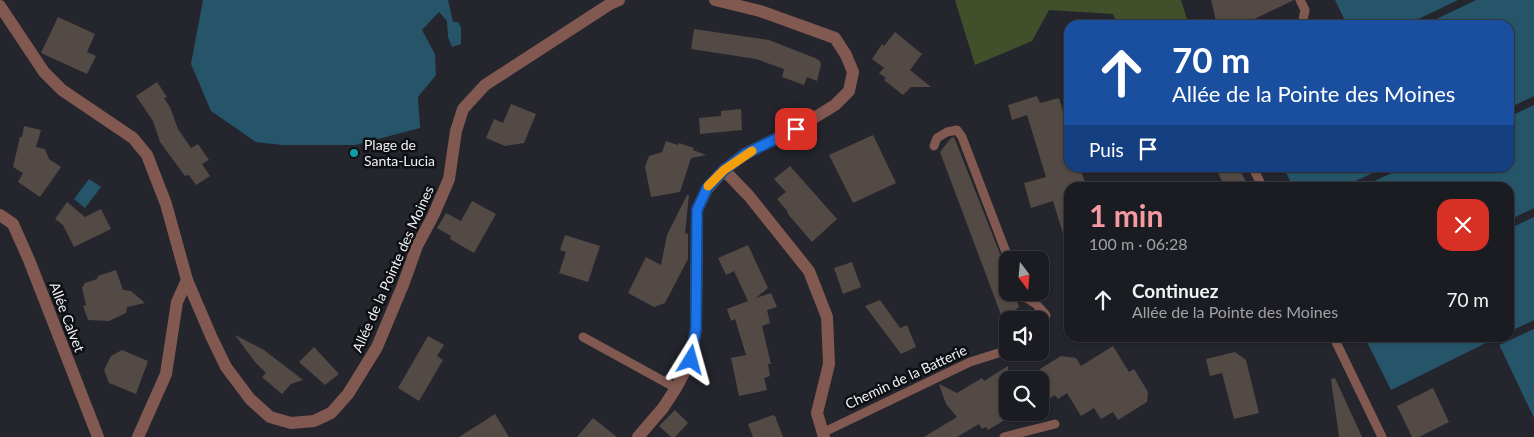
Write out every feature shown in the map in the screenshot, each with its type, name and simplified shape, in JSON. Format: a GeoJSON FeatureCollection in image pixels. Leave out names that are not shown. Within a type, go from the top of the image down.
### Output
{"type":"FeatureCollection","features":[{"type":"Feature","properties":{"kind":"street","name":"Allée de la Pointe des Moines"},"geometry":{"type":"LineString","coordinates":[[0,6],[44,72],[62,90],[132,138],[147,155],[166,204],[187,280],[226,367],[250,399],[270,417],[291,423],[314,420],[331,413],[348,394],[377,347],[417,246],[434,216],[449,179],[456,131],[464,109],[485,85],[619,0]]}},
{"type":"Feature","properties":{"kind":"street"},"geometry":{"type":"LineString","coordinates":[[638,437],[663,408],[691,360],[696,328],[697,210],[707,188],[724,170],[745,154],[796,129],[835,105],[849,90],[853,72],[846,54],[835,38],[760,11],[715,0]]}},
{"type":"Feature","properties":{"kind":"street"},"geometry":{"type":"LineString","coordinates":[[724,170],[749,196],[809,271],[823,308],[826,317],[829,364],[817,413],[823,435]]}},
{"type":"Feature","properties":{"kind":"street","name":"Allée Calvet"},"geometry":{"type":"LineString","coordinates":[[0,214],[13,224],[25,251],[98,437]]}},
{"type":"Feature","properties":{"kind":"street"},"geometry":{"type":"LineString","coordinates":[[138,437],[166,374],[177,302],[187,280]]}},
{"type":"Feature","properties":{"kind":"lane"},"geometry":{"type":"LineString","coordinates":[[1300,0],[1304,10],[1303,20]]}},
{"type":"Feature","properties":{"kind":"lane"},"geometry":{"type":"LineString","coordinates":[[934,146],[937,138],[947,132],[957,130],[962,137],[1006,251]]}},
{"type":"Feature","properties":{"kind":"lane"},"geometry":{"type":"LineString","coordinates":[[1031,301],[1042,311]]}},
{"type":"Feature","properties":{"kind":"lane"},"geometry":{"type":"LineString","coordinates":[[583,338],[676,388]]}},
{"type":"Feature","properties":{"kind":"lane"},"geometry":{"type":"LineString","coordinates":[[1336,342],[1382,437]]}},
{"type":"Feature","properties":{"kind":"lane","name":"Chemin de la Batterie"},"geometry":{"type":"LineString","coordinates":[[823,435],[970,362],[999,353]]}},
{"type":"Feature","properties":{"kind":"lane"},"geometry":{"type":"LineString","coordinates":[[1004,437],[1055,424]]}},
{"type":"Feature","properties":{"kind":"green space"},"geometry":{"type":"Polygon","coordinates":[[[955,0],[1181,0],[1187,20],[1115,20],[1113,14],[1049,10],[1032,41],[975,65],[955,0]]]}},
{"type":"Feature","properties":{"kind":"water"},"geometry":{"type":"Polygon","coordinates":[[[203,0],[448,0],[453,22],[458,22],[461,27],[461,44],[452,47],[448,37],[447,21],[439,12],[422,30],[435,54],[436,75],[418,97],[420,128],[355,145],[282,145],[256,142],[211,111],[191,64],[203,0]]]}},
{"type":"Feature","properties":{"kind":"water"},"geometry":{"type":"Polygon","coordinates":[[[1335,0],[1534,0],[1534,418],[1498,342],[1514,342],[1514,182],[1291,182],[1286,172],[1514,172],[1514,20],[1345,20],[1335,0]]]}},
{"type":"Feature","properties":{"kind":"water"},"geometry":{"type":"Polygon","coordinates":[[[89,179],[101,187],[85,208],[74,199],[89,179]]]}},
{"type":"Feature","properties":{"kind":"water"},"geometry":{"type":"Polygon","coordinates":[[[1367,342],[1488,342],[1391,390],[1367,342]]]}},
{"type":"Feature","properties":{"kind":"pier"},"geometry":{"type":"Polygon","coordinates":[[[1458,0],[1476,0],[1434,20],[1416,20],[1458,0]]]}},
{"type":"Feature","properties":{"kind":"pier"},"geometry":{"type":"Polygon","coordinates":[[[1534,96],[1534,105],[1514,115],[1514,106],[1534,96]]]}},
{"type":"Feature","properties":{"kind":"pier"},"geometry":{"type":"Polygon","coordinates":[[[1375,172],[1394,172],[1372,182],[1353,182],[1375,172]]]}},
{"type":"Feature","properties":{"kind":"pier"},"geometry":{"type":"Polygon","coordinates":[[[1534,208],[1534,217],[1514,227],[1514,218],[1534,208]]]}},
{"type":"Feature","properties":{"kind":"pier"},"geometry":{"type":"Polygon","coordinates":[[[1534,320],[1534,329],[1514,338],[1514,330],[1534,320]]]}},
{"type":"Feature","properties":{"kind":"building"},"geometry":{"type":"Polygon","coordinates":[[[1211,0],[1294,0],[1252,20],[1216,20],[1211,0]]]}},
{"type":"Feature","properties":{"kind":"building"},"geometry":{"type":"Polygon","coordinates":[[[58,17],[95,34],[87,52],[96,56],[87,74],[41,53],[58,17]]]}},
{"type":"Feature","properties":{"kind":"building"},"geometry":{"type":"Polygon","coordinates":[[[694,29],[769,40],[815,58],[820,61],[821,65],[817,81],[807,77],[804,85],[782,77],[784,69],[756,59],[691,49],[694,29]]]}},
{"type":"Feature","properties":{"kind":"building"},"geometry":{"type":"Polygon","coordinates":[[[895,32],[922,54],[910,70],[931,87],[911,87],[903,95],[884,80],[886,78],[879,73],[884,68],[872,59],[882,44],[884,46],[895,32]]]}},
{"type":"Feature","properties":{"kind":"building"},"geometry":{"type":"Polygon","coordinates":[[[157,82],[167,97],[164,98],[170,107],[178,129],[191,148],[198,144],[209,160],[202,164],[210,176],[196,185],[189,175],[185,176],[160,142],[153,121],[136,96],[157,82]]]}},
{"type":"Feature","properties":{"kind":"building"},"geometry":{"type":"Polygon","coordinates":[[[1037,96],[1040,103],[1059,98],[1064,114],[1064,172],[1081,172],[1085,182],[1064,182],[1064,237],[1053,201],[1031,208],[1024,183],[1046,177],[1027,115],[1012,120],[1008,105],[1037,96]]]}},
{"type":"Feature","properties":{"kind":"building"},"geometry":{"type":"Polygon","coordinates":[[[511,104],[536,114],[524,143],[505,146],[486,138],[494,119],[503,123],[511,104]]]}},
{"type":"Feature","properties":{"kind":"building"},"geometry":{"type":"Polygon","coordinates":[[[741,109],[742,130],[700,134],[699,118],[721,116],[721,111],[741,109]]]}},
{"type":"Feature","properties":{"kind":"building"},"geometry":{"type":"Polygon","coordinates":[[[24,126],[41,130],[36,147],[45,149],[49,159],[61,167],[40,197],[18,182],[23,173],[13,167],[24,126]]]}},
{"type":"Feature","properties":{"kind":"building"},"geometry":{"type":"Polygon","coordinates":[[[873,135],[896,183],[853,203],[829,155],[873,135]]]}},
{"type":"Feature","properties":{"kind":"building"},"geometry":{"type":"Polygon","coordinates":[[[954,137],[999,251],[999,301],[1017,301],[1019,307],[1014,311],[1000,311],[940,152],[951,138],[954,137]]]}},
{"type":"Feature","properties":{"kind":"building"},"geometry":{"type":"Polygon","coordinates":[[[666,141],[694,148],[693,150],[706,155],[691,158],[680,192],[651,197],[645,167],[649,156],[662,152],[666,141]]]}},
{"type":"Feature","properties":{"kind":"building"},"geometry":{"type":"Polygon","coordinates":[[[790,166],[837,219],[812,242],[777,199],[786,192],[774,179],[790,166]]]}},
{"type":"Feature","properties":{"kind":"building"},"geometry":{"type":"Polygon","coordinates":[[[1218,172],[1241,172],[1246,182],[1222,182],[1218,172]]]}},
{"type":"Feature","properties":{"kind":"building"},"geometry":{"type":"Polygon","coordinates":[[[687,195],[689,195],[685,233],[688,234],[688,259],[665,303],[654,307],[628,293],[646,257],[661,265],[667,235],[687,195]]]}},
{"type":"Feature","properties":{"kind":"building"},"geometry":{"type":"Polygon","coordinates":[[[472,201],[496,214],[474,253],[450,239],[451,236],[437,228],[446,213],[461,221],[472,201]]]}},
{"type":"Feature","properties":{"kind":"building"},"geometry":{"type":"Polygon","coordinates":[[[67,202],[85,217],[101,209],[111,229],[74,247],[63,225],[55,219],[67,202]]]}},
{"type":"Feature","properties":{"kind":"building"},"geometry":{"type":"Polygon","coordinates":[[[565,235],[600,246],[588,282],[559,273],[566,252],[560,250],[565,235]]]}},
{"type":"Feature","properties":{"kind":"building"},"geometry":{"type":"Polygon","coordinates":[[[748,245],[768,288],[756,298],[771,293],[777,307],[767,310],[770,323],[762,326],[771,364],[768,364],[770,376],[764,378],[767,390],[739,396],[731,358],[746,355],[735,319],[731,321],[727,309],[748,301],[734,271],[726,275],[718,258],[748,245]]]}},
{"type":"Feature","properties":{"kind":"building"},"geometry":{"type":"Polygon","coordinates":[[[852,262],[861,287],[843,294],[834,268],[852,262]]]}},
{"type":"Feature","properties":{"kind":"building"},"geometry":{"type":"Polygon","coordinates":[[[116,270],[123,290],[131,291],[145,303],[127,307],[126,313],[109,321],[88,320],[83,306],[86,305],[82,288],[85,283],[97,279],[98,276],[116,270]]]}},
{"type":"Feature","properties":{"kind":"building"},"geometry":{"type":"Polygon","coordinates":[[[880,300],[900,328],[907,325],[916,347],[901,354],[865,306],[880,300]]]}},
{"type":"Feature","properties":{"kind":"building"},"geometry":{"type":"Polygon","coordinates":[[[235,335],[264,350],[303,380],[291,384],[282,394],[262,377],[266,373],[255,362],[235,335]]]}},
{"type":"Feature","properties":{"kind":"building"},"geometry":{"type":"Polygon","coordinates":[[[428,336],[444,345],[437,356],[443,360],[419,401],[398,388],[428,336]]]}},
{"type":"Feature","properties":{"kind":"building"},"geometry":{"type":"Polygon","coordinates":[[[1113,346],[1129,372],[1134,369],[1148,392],[1147,402],[1118,420],[1113,412],[1101,419],[1094,408],[1081,416],[1067,393],[1058,399],[1055,395],[1049,399],[1049,371],[1040,371],[1040,369],[1061,356],[1076,358],[1081,366],[1113,346]]]}},
{"type":"Feature","properties":{"kind":"building"},"geometry":{"type":"Polygon","coordinates":[[[314,347],[339,374],[325,385],[299,362],[314,347]]]}},
{"type":"Feature","properties":{"kind":"building"},"geometry":{"type":"Polygon","coordinates":[[[122,350],[148,361],[136,394],[109,383],[104,370],[111,356],[122,350]]]}},
{"type":"Feature","properties":{"kind":"building"},"geometry":{"type":"Polygon","coordinates":[[[1235,352],[1246,360],[1259,413],[1234,419],[1222,373],[1210,376],[1206,359],[1235,352]]]}},
{"type":"Feature","properties":{"kind":"building"},"geometry":{"type":"Polygon","coordinates":[[[1008,366],[1008,371],[1000,371],[1008,366]]]}},
{"type":"Feature","properties":{"kind":"building"},"geometry":{"type":"Polygon","coordinates":[[[999,372],[999,421],[1003,421],[988,430],[986,427],[982,429],[979,424],[957,437],[924,437],[957,417],[946,404],[939,384],[957,393],[982,378],[984,381],[999,372]]]}},
{"type":"Feature","properties":{"kind":"building"},"geometry":{"type":"Polygon","coordinates":[[[1335,378],[1362,437],[1339,437],[1331,379],[1335,378]]]}},
{"type":"Feature","properties":{"kind":"building"},"geometry":{"type":"Polygon","coordinates":[[[1433,388],[1449,422],[1419,437],[1412,437],[1397,406],[1433,388]]]}},
{"type":"Feature","properties":{"kind":"building"},"geometry":{"type":"Polygon","coordinates":[[[675,410],[688,423],[675,437],[671,437],[659,426],[675,410]]]}},
{"type":"Feature","properties":{"kind":"building"},"geometry":{"type":"Polygon","coordinates":[[[495,414],[509,437],[459,437],[495,414]]]}},
{"type":"Feature","properties":{"kind":"building"},"geometry":{"type":"Polygon","coordinates":[[[773,415],[783,437],[753,437],[748,424],[773,415]]]}},
{"type":"Feature","properties":{"kind":"building"},"geometry":{"type":"Polygon","coordinates":[[[593,418],[617,437],[577,437],[593,418]]]}},
{"type":"Feature","properties":{"kind":"slow traffic"},"geometry":{"type":"LineString","coordinates":[[708,186],[724,170],[752,151]]}},
{"type":"Feature","properties":{"kind":"place","name":"Plage de Santa-Lucia"},"geometry":{"type":"Point","coordinates":[354,153]}},
{"type":"Feature","properties":{"kind":"route"},"geometry":{"type":"LineString","coordinates":[[691,360],[696,328],[697,210],[707,188],[724,170],[745,154],[796,129]]}}]}
